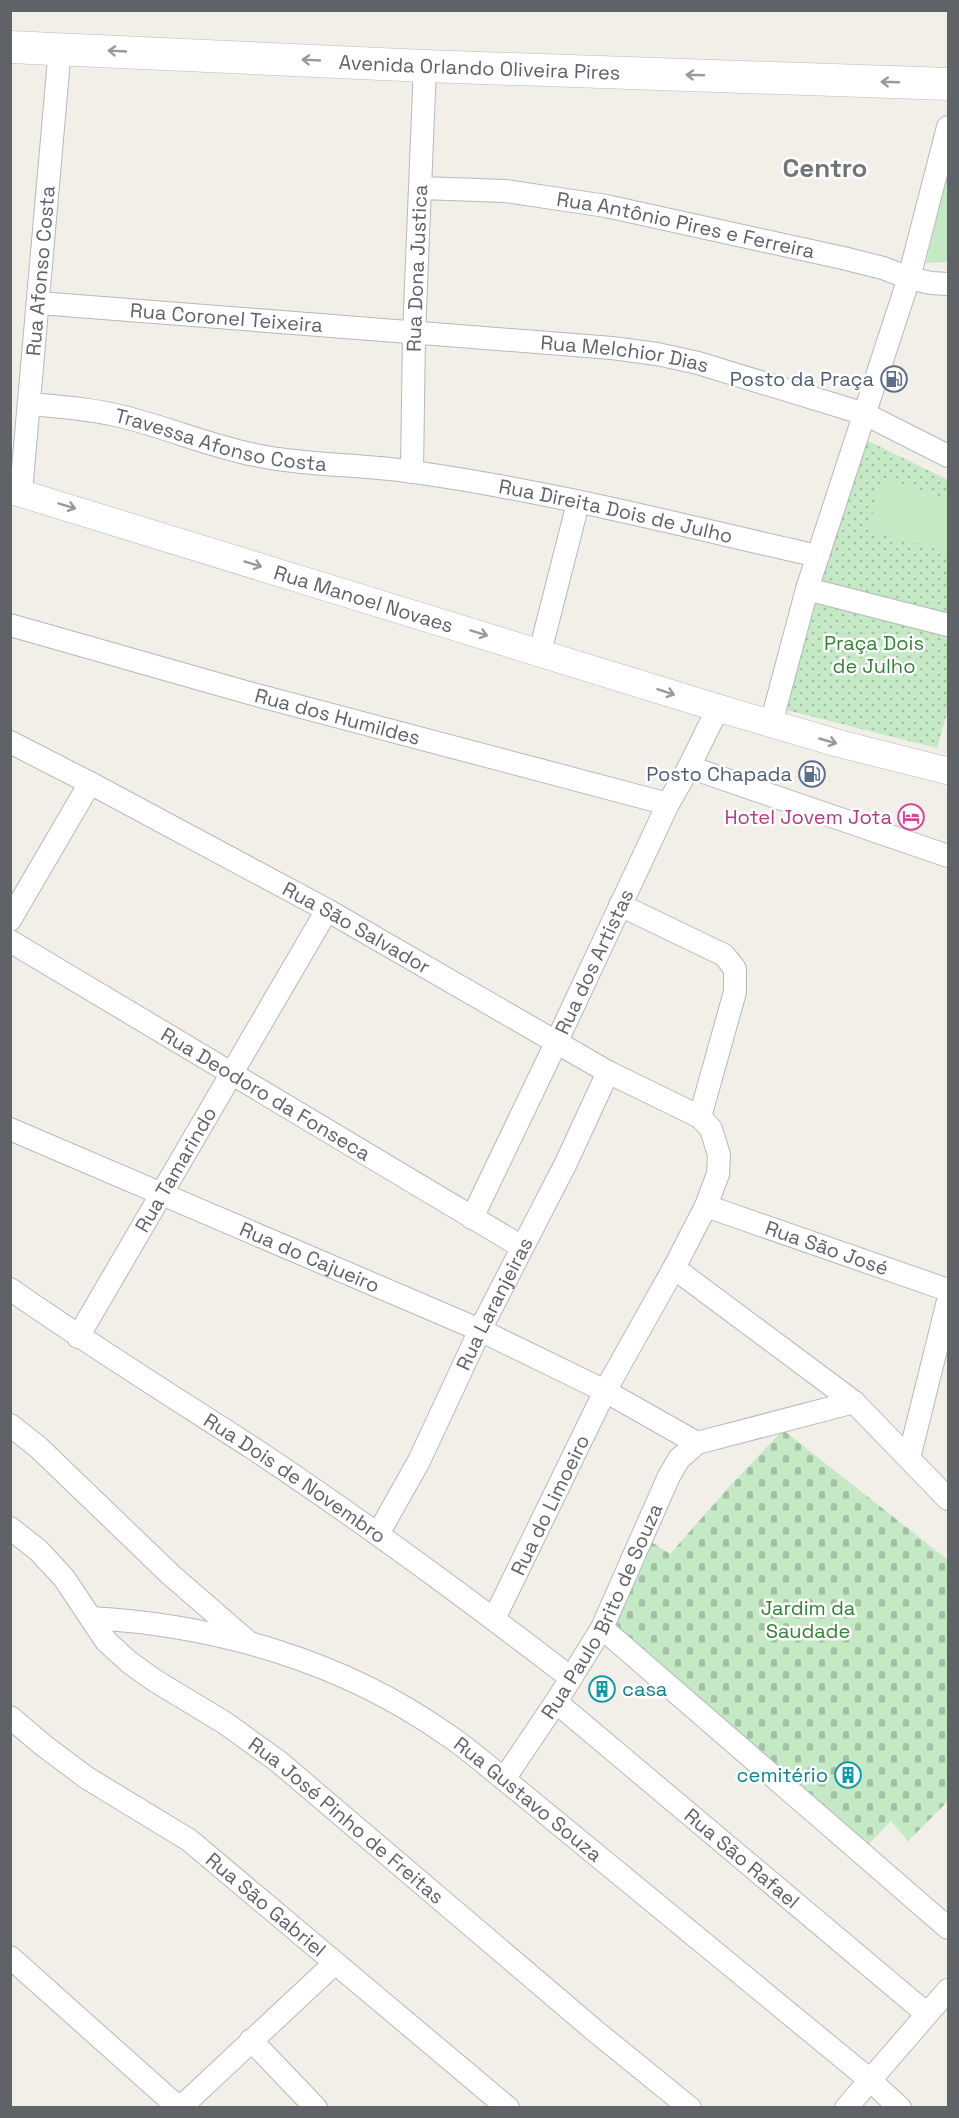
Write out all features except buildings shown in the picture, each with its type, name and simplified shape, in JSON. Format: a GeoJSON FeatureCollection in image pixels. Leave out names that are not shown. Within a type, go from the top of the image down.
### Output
{"type":"FeatureCollection","features":[{"type":"Feature","properties":{"kind":"main road","name":"Avenida Orlando Oliveira Pires"},"geometry":{"type":"LineString","coordinates":[[10,47],[425,66],[948,84]]}},
{"type":"Feature","properties":{"kind":"street","name":"Rua Afonso Costa"},"geometry":{"type":"LineString","coordinates":[[16,491],[30,404],[60,48]]}},
{"type":"Feature","properties":{"kind":"street","name":"Rua Dona Justica"},"geometry":{"type":"LineString","coordinates":[[412,472],[414,334],[425,66]]}},
{"type":"Feature","properties":{"kind":"street"},"geometry":{"type":"LineString","coordinates":[[771,724],[807,589],[909,278],[948,127]]}},
{"type":"Feature","properties":{"kind":"street","name":"Rua Antônio Pires e Ferreira"},"geometry":{"type":"LineString","coordinates":[[421,188],[505,191],[606,206],[843,258],[884,268],[909,278],[948,284]]}},
{"type":"Feature","properties":{"kind":"street","name":"Rua Coronel Teixeira"},"geometry":{"type":"LineString","coordinates":[[39,303],[414,334]]}},
{"type":"Feature","properties":{"kind":"street","name":"Rua Melchior Dias"},"geometry":{"type":"LineString","coordinates":[[414,334],[657,354],[698,363],[865,414]]}},
{"type":"Feature","properties":{"kind":"street","name":"Travessa Afonso Costa"},"geometry":{"type":"LineString","coordinates":[[30,404],[92,410],[125,417],[219,447],[294,462],[412,472]]}},
{"type":"Feature","properties":{"kind":"street"},"geometry":{"type":"LineString","coordinates":[[865,414],[948,456]]}},
{"type":"Feature","properties":{"kind":"street","name":"Rua Direita Dois de Julho"},"geometry":{"type":"LineString","coordinates":[[412,472],[578,502],[818,556]]}},
{"type":"Feature","properties":{"kind":"street","name":"Rua Manoel Novaes"},"geometry":{"type":"LineString","coordinates":[[16,491],[718,708]]}},
{"type":"Feature","properties":{"kind":"street"},"geometry":{"type":"LineString","coordinates":[[540,652],[578,502]]}},
{"type":"Feature","properties":{"kind":"street"},"geometry":{"type":"LineString","coordinates":[[807,589],[948,625]]}},
{"type":"Feature","properties":{"kind":"street","name":"Rua dos Humildes"},"geometry":{"type":"LineString","coordinates":[[10,625],[249,693],[668,804]]}},
{"type":"Feature","properties":{"kind":"street"},"geometry":{"type":"LineString","coordinates":[[718,708],[837,743],[948,770]]}},
{"type":"Feature","properties":{"kind":"street","name":"Rua dos Artistas"},"geometry":{"type":"LineString","coordinates":[[472,1218],[668,804],[690,767],[718,708]]}},
{"type":"Feature","properties":{"kind":"street","name":"Rua São Salvador"},"geometry":{"type":"LineString","coordinates":[[10,742],[327,910],[608,1072],[700,1117]]}},
{"type":"Feature","properties":{"kind":"street"},"geometry":{"type":"LineString","coordinates":[[690,767],[948,856]]}},
{"type":"Feature","properties":{"kind":"street"},"geometry":{"type":"LineString","coordinates":[[10,920],[90,783]]}},
{"type":"Feature","properties":{"kind":"street"},"geometry":{"type":"LineString","coordinates":[[605,1391],[674,1268],[706,1206],[718,1174],[719,1155],[711,1129],[700,1117],[735,992],[735,969],[724,955],[620,905]]}},
{"type":"Feature","properties":{"kind":"street","name":"Rua Tamarindo"},"geometry":{"type":"LineString","coordinates":[[78,1337],[327,910]]}},
{"type":"Feature","properties":{"kind":"street","name":"Rua Deodoro da Fonseca"},"geometry":{"type":"LineString","coordinates":[[10,941],[522,1247]]}},
{"type":"Feature","properties":{"kind":"street","name":"Rua Laranjeiras"},"geometry":{"type":"LineString","coordinates":[[378,1534],[419,1461],[480,1330],[566,1162],[608,1072]]}},
{"type":"Feature","properties":{"kind":"street","name":"Rua do Cajueiro"},"geometry":{"type":"LineString","coordinates":[[10,1129],[480,1330],[605,1391],[697,1443]]}},
{"type":"Feature","properties":{"kind":"street","name":"Rua São José"},"geometry":{"type":"LineString","coordinates":[[706,1206],[948,1290]]}},
{"type":"Feature","properties":{"kind":"street"},"geometry":{"type":"LineString","coordinates":[[674,1268],[854,1402],[948,1498]]}},
{"type":"Feature","properties":{"kind":"street","name":"Rua Dois de Novembro"},"geometry":{"type":"LineString","coordinates":[[10,1289],[78,1337],[255,1450],[378,1534],[495,1619],[571,1678]]}},
{"type":"Feature","properties":{"kind":"street"},"geometry":{"type":"LineString","coordinates":[[909,1458],[948,1301]]}},
{"type":"Feature","properties":{"kind":"street","name":"Rua do Limoeiro"},"geometry":{"type":"LineString","coordinates":[[495,1619],[605,1391]]}},
{"type":"Feature","properties":{"kind":"street"},"geometry":{"type":"LineString","coordinates":[[697,1443],[854,1402]]}},
{"type":"Feature","properties":{"kind":"street"},"geometry":{"type":"LineString","coordinates":[[10,1425],[38,1447],[171,1575],[247,1641]]}},
{"type":"Feature","properties":{"kind":"street","name":"Rua Paulo Brito de Souza"},"geometry":{"type":"LineString","coordinates":[[504,1779],[602,1628],[669,1476],[680,1459],[697,1443]]}},
{"type":"Feature","properties":{"kind":"street","name":"Rua José Pinho de Freitas"},"geometry":{"type":"LineString","coordinates":[[10,1528],[38,1550],[64,1578],[106,1641],[129,1662],[225,1723],[279,1762],[594,2030],[690,2108]]}},
{"type":"Feature","properties":{"kind":"street","name":"Rua Gustavo Souza"},"geometry":{"type":"LineString","coordinates":[[92,1618],[128,1620],[177,1627],[247,1641],[324,1668],[385,1696],[446,1733],[504,1779],[870,2080],[900,2108]]}},
{"type":"Feature","properties":{"kind":"street"},"geometry":{"type":"LineString","coordinates":[[602,1628],[948,1928]]}},
{"type":"Feature","properties":{"kind":"street","name":"Rua São Rafael"},"geometry":{"type":"LineString","coordinates":[[556,1702],[927,2014]]}},
{"type":"Feature","properties":{"kind":"street","name":"Rua São Gabriel"},"geometry":{"type":"LineString","coordinates":[[10,1717],[87,1779],[189,1840],[508,2108]]}},
{"type":"Feature","properties":{"kind":"street"},"geometry":{"type":"LineString","coordinates":[[10,1957],[180,2108],[335,1963]]}},
{"type":"Feature","properties":{"kind":"street"},"geometry":{"type":"LineString","coordinates":[[846,2108],[948,1990]]}},
{"type":"Feature","properties":{"kind":"street"},"geometry":{"type":"LineString","coordinates":[[251,2040],[316,2108]]}},
{"type":"Feature","properties":{"kind":"green space"},"geometry":{"type":"Polygon","coordinates":[[[948,167],[948,262],[926,263],[948,167]]]}},
{"type":"Feature","properties":{"kind":"green space","name":"Praça Dois de Julho"},"geometry":{"type":"Polygon","coordinates":[[[862,438],[948,480],[948,710],[937,748],[782,709],[862,438]]]}},
{"type":"Feature","properties":{"kind":"green space"},"geometry":{"type":"Polygon","coordinates":[[[882,477],[948,499],[948,552],[868,531],[882,477]]]}},
{"type":"Feature","properties":{"kind":"green space","name":"Jardim da Saudade"},"geometry":{"type":"Polygon","coordinates":[[[783,1430],[948,1560],[948,1801],[908,1841],[891,1821],[867,1846],[614,1628],[650,1541],[670,1554],[783,1430]]]}},
{"type":"Feature","properties":{"kind":"place","name":"Posto da Praça"},"geometry":{"type":"Point","coordinates":[894,379]}},
{"type":"Feature","properties":{"kind":"place","name":"Posto Chapada"},"geometry":{"type":"Point","coordinates":[812,774]}},
{"type":"Feature","properties":{"kind":"place","name":"Hotel Jovem Jota"},"geometry":{"type":"Point","coordinates":[911,817]}},
{"type":"Feature","properties":{"kind":"place","name":"casa"},"geometry":{"type":"Point","coordinates":[602,1689]}},
{"type":"Feature","properties":{"kind":"place","name":"cemitério"},"geometry":{"type":"Point","coordinates":[848,1775]}},
{"type":"Feature","properties":{"kind":"district","name":"Centro"},"geometry":{"type":"Point","coordinates":[825,168]}}]}
